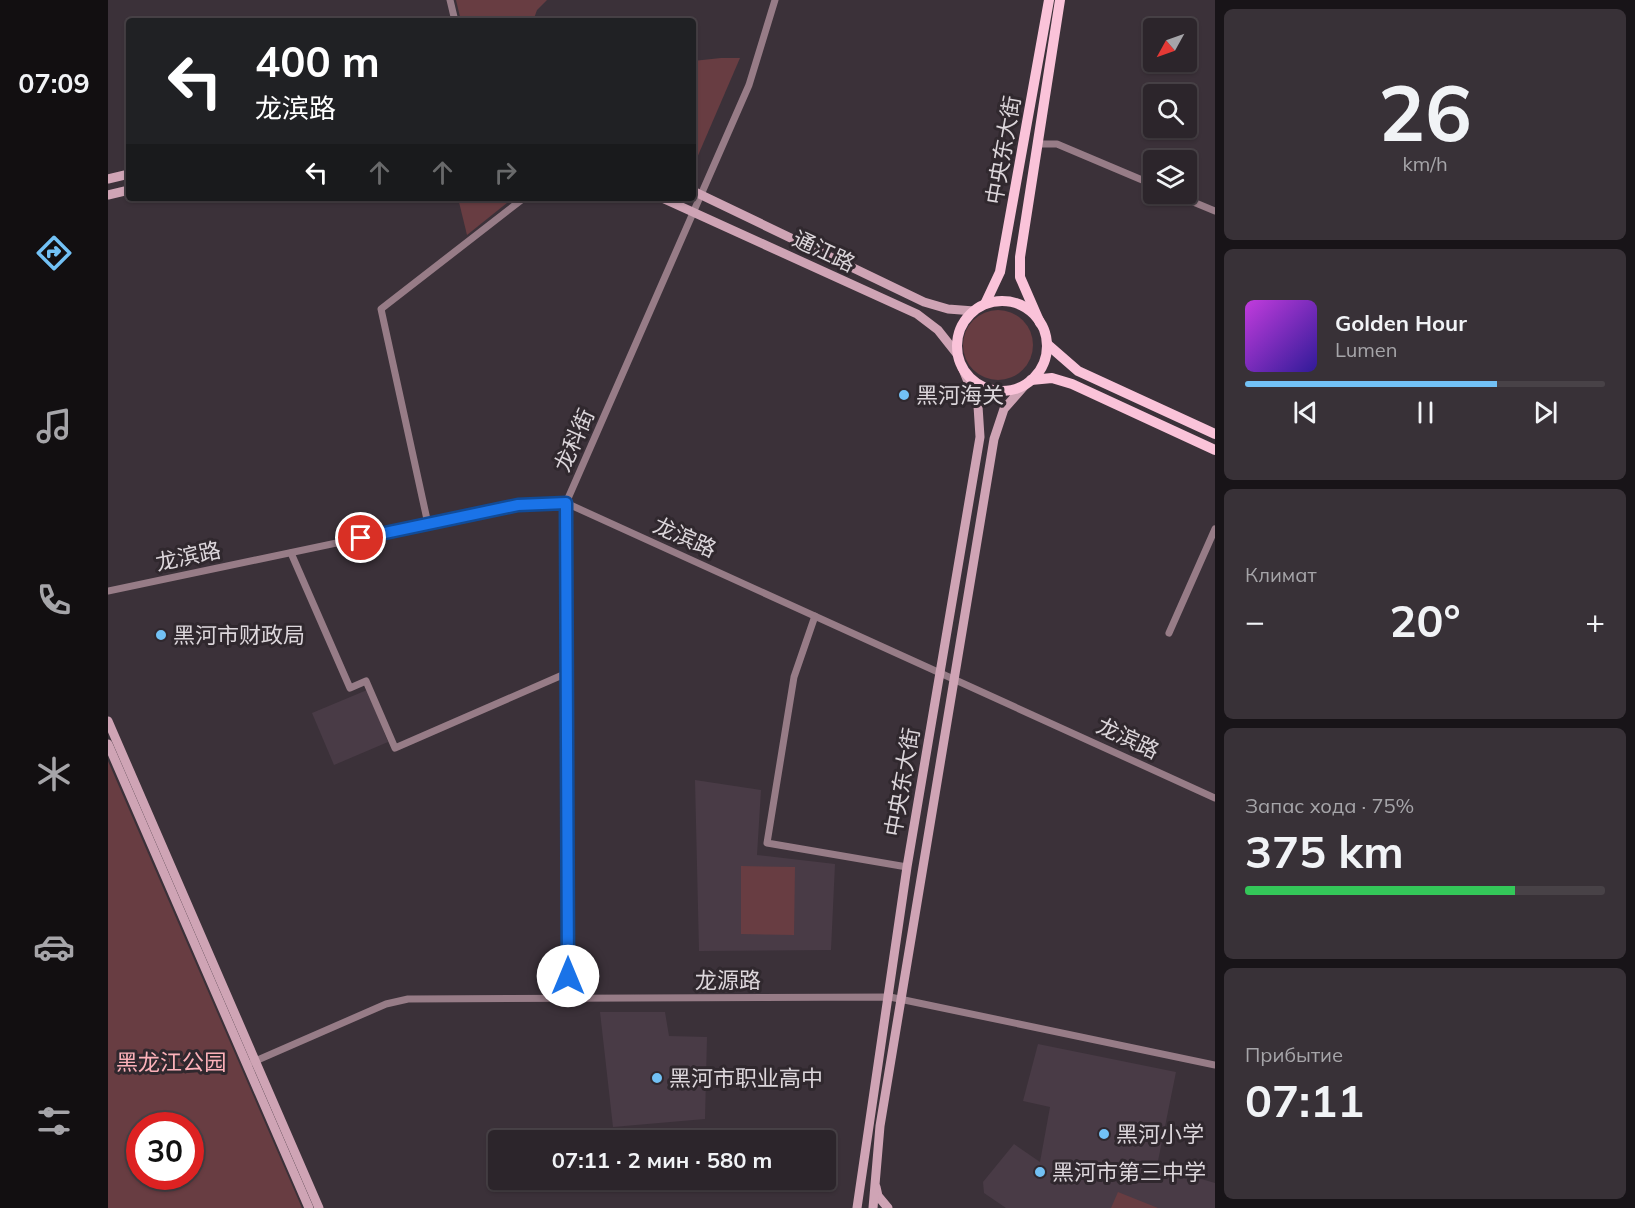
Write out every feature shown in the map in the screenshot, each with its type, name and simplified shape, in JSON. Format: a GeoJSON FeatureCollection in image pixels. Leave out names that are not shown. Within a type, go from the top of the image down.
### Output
{"type":"FeatureCollection","features":[{"type":"Feature","properties":{"kind":"main road","name":"中央东大街"},"geometry":{"type":"LineString","coordinates":[[985,304],[1000,272],[1049,0]]}},
{"type":"Feature","properties":{"kind":"main road"},"geometry":{"type":"LineString","coordinates":[[1060,0],[1020,257],[1020,278],[1047,344],[1061,360],[1078,371],[1215,434]]}},
{"type":"Feature","properties":{"kind":"main road"},"geometry":{"type":"LineString","coordinates":[[108,179],[126,175]]}},
{"type":"Feature","properties":{"kind":"main road"},"geometry":{"type":"LineString","coordinates":[[108,195],[126,191]]}},
{"type":"Feature","properties":{"kind":"main road","name":"通江路"},"geometry":{"type":"LineString","coordinates":[[697,193],[924,302],[948,309],[974,311]]}},
{"type":"Feature","properties":{"kind":"main road","name":"通江路"},"geometry":{"type":"LineString","coordinates":[[669,201],[917,314],[938,330],[957,354]]}},
{"type":"Feature","properties":{"kind":"main road"},"geometry":{"type":"LineString","coordinates":[[1040,323],[1032,313],[1016,304],[997,301],[985,304],[974,311],[960,330],[957,354],[962,367],[970,378],[991,390],[1003,391],[1029,382],[1052,378],[1072,384],[1215,450]]}},
{"type":"Feature","properties":{"kind":"main road"},"geometry":{"type":"LineString","coordinates":[[1029,382],[1043,364],[1047,344]]}},
{"type":"Feature","properties":{"kind":"main road","name":"中央东大街"},"geometry":{"type":"LineString","coordinates":[[873,1208],[907,867],[942,673],[966,506],[980,437],[978,406],[962,367]]}},
{"type":"Feature","properties":{"kind":"main road","name":"中央东大街"},"geometry":{"type":"LineString","coordinates":[[857,1208],[866,1133],[895,998],[954,679],[997,425],[1004,409],[1029,382]]}},
{"type":"Feature","properties":{"kind":"main road"},"geometry":{"type":"LineString","coordinates":[[108,721],[252,1062],[309,1208]]}},
{"type":"Feature","properties":{"kind":"main road"},"geometry":{"type":"LineString","coordinates":[[108,744],[319,1208]]}},
{"type":"Feature","properties":{"kind":"main road"},"geometry":{"type":"LineString","coordinates":[[875,1180],[878,1196],[888,1208]]}},
{"type":"Feature","properties":{"kind":"street"},"geometry":{"type":"LineString","coordinates":[[450,0],[454,18]]}},
{"type":"Feature","properties":{"kind":"street","name":"龙科街"},"geometry":{"type":"LineString","coordinates":[[697,193],[749,85],[775,0]]}},
{"type":"Feature","properties":{"kind":"street"},"geometry":{"type":"LineString","coordinates":[[1038,144],[1057,144],[1143,180]]}},
{"type":"Feature","properties":{"kind":"street"},"geometry":{"type":"LineString","coordinates":[[428,524],[381,309],[520,201]]}},
{"type":"Feature","properties":{"kind":"street","name":"龙科街"},"geometry":{"type":"LineString","coordinates":[[568,999],[566,503],[693,212],[695,201]]}},
{"type":"Feature","properties":{"kind":"street"},"geometry":{"type":"LineString","coordinates":[[1197,204],[1215,211]]}},
{"type":"Feature","properties":{"kind":"street","name":"龙滨路"},"geometry":{"type":"LineString","coordinates":[[108,591],[518,505],[566,503],[1214,796]]}},
{"type":"Feature","properties":{"kind":"street"},"geometry":{"type":"LineString","coordinates":[[1168,633],[1215,529]]}},
{"type":"Feature","properties":{"kind":"street"},"geometry":{"type":"LineString","coordinates":[[291,553],[350,688],[366,681],[396,748],[567,673]]}},
{"type":"Feature","properties":{"kind":"street"},"geometry":{"type":"LineString","coordinates":[[815,616],[794,677],[766,843],[907,867]]}},
{"type":"Feature","properties":{"kind":"street","name":"龙源路"},"geometry":{"type":"LineString","coordinates":[[252,1062],[386,1004],[408,999],[895,998],[1215,1065]]}},
{"type":"Feature","properties":{"kind":"shaded area"},"geometry":{"type":"Polygon","coordinates":[[[367,690],[388,742],[334,765],[312,713],[367,690]]]}},
{"type":"Feature","properties":{"kind":"shaded area"},"geometry":{"type":"Polygon","coordinates":[[[695,780],[761,790],[757,855],[835,864],[831,950],[699,951],[695,780]]]}},
{"type":"Feature","properties":{"kind":"shaded area","name":"黑河市职业高中"},"geometry":{"type":"Polygon","coordinates":[[[600,1012],[665,1012],[669,1036],[707,1037],[705,1119],[613,1127],[600,1012]]]}},
{"type":"Feature","properties":{"kind":"shaded area","name":"黑河小学"},"geometry":{"type":"Polygon","coordinates":[[[1038,1044],[1176,1072],[1157,1166],[1215,1183],[1215,1208],[1006,1208],[984,1193],[983,1182],[1014,1144],[1040,1162],[1050,1107],[1023,1101],[1038,1044]]]}},
{"type":"Feature","properties":{"kind":"green space"},"geometry":{"type":"Polygon","coordinates":[[[456,0],[547,0],[537,10],[534,18],[460,18],[456,0]]]}},
{"type":"Feature","properties":{"kind":"green space"},"geometry":{"type":"Polygon","coordinates":[[[740,58],[696,160],[696,61],[740,58]]]}},
{"type":"Feature","properties":{"kind":"green space"},"geometry":{"type":"Polygon","coordinates":[[[459,201],[509,201],[467,235],[459,201]]]}},
{"type":"Feature","properties":{"kind":"green space"},"geometry":{"type":"Polygon","coordinates":[[[998,310],[1011,313],[1023,320],[1030,332],[1033,345],[1030,358],[1023,370],[1011,377],[998,380],[985,377],[973,370],[966,358],[963,345],[966,332],[973,320],[985,313],[998,310]]]}},
{"type":"Feature","properties":{"kind":"green space","name":"黑龙江公园"},"geometry":{"type":"Polygon","coordinates":[[[108,761],[302,1208],[108,1208],[108,761]]]}},
{"type":"Feature","properties":{"kind":"green space"},"geometry":{"type":"Polygon","coordinates":[[[741,866],[795,867],[794,935],[741,934],[741,866]]]}},
{"type":"Feature","properties":{"kind":"green space"},"geometry":{"type":"Polygon","coordinates":[[[1118,1192],[1158,1208],[1111,1208],[1118,1192]]]}},
{"type":"Feature","properties":{"kind":"place","name":"黑河海关"},"geometry":{"type":"Point","coordinates":[904,395]}},
{"type":"Feature","properties":{"kind":"place","name":"黑河市财政局"},"geometry":{"type":"Point","coordinates":[161,635]}},
{"type":"Feature","properties":{"kind":"place","name":"黑河市职业高中"},"geometry":{"type":"Point","coordinates":[657,1078]}},
{"type":"Feature","properties":{"kind":"place","name":"黑河小学"},"geometry":{"type":"Point","coordinates":[1104,1134]}},
{"type":"Feature","properties":{"kind":"place","name":"黑河市第三中学"},"geometry":{"type":"Point","coordinates":[1040,1172]}},
{"type":"Feature","properties":{"kind":"route"},"geometry":{"type":"LineString","coordinates":[[361,538],[518,505],[566,503],[568,976]]}}]}
